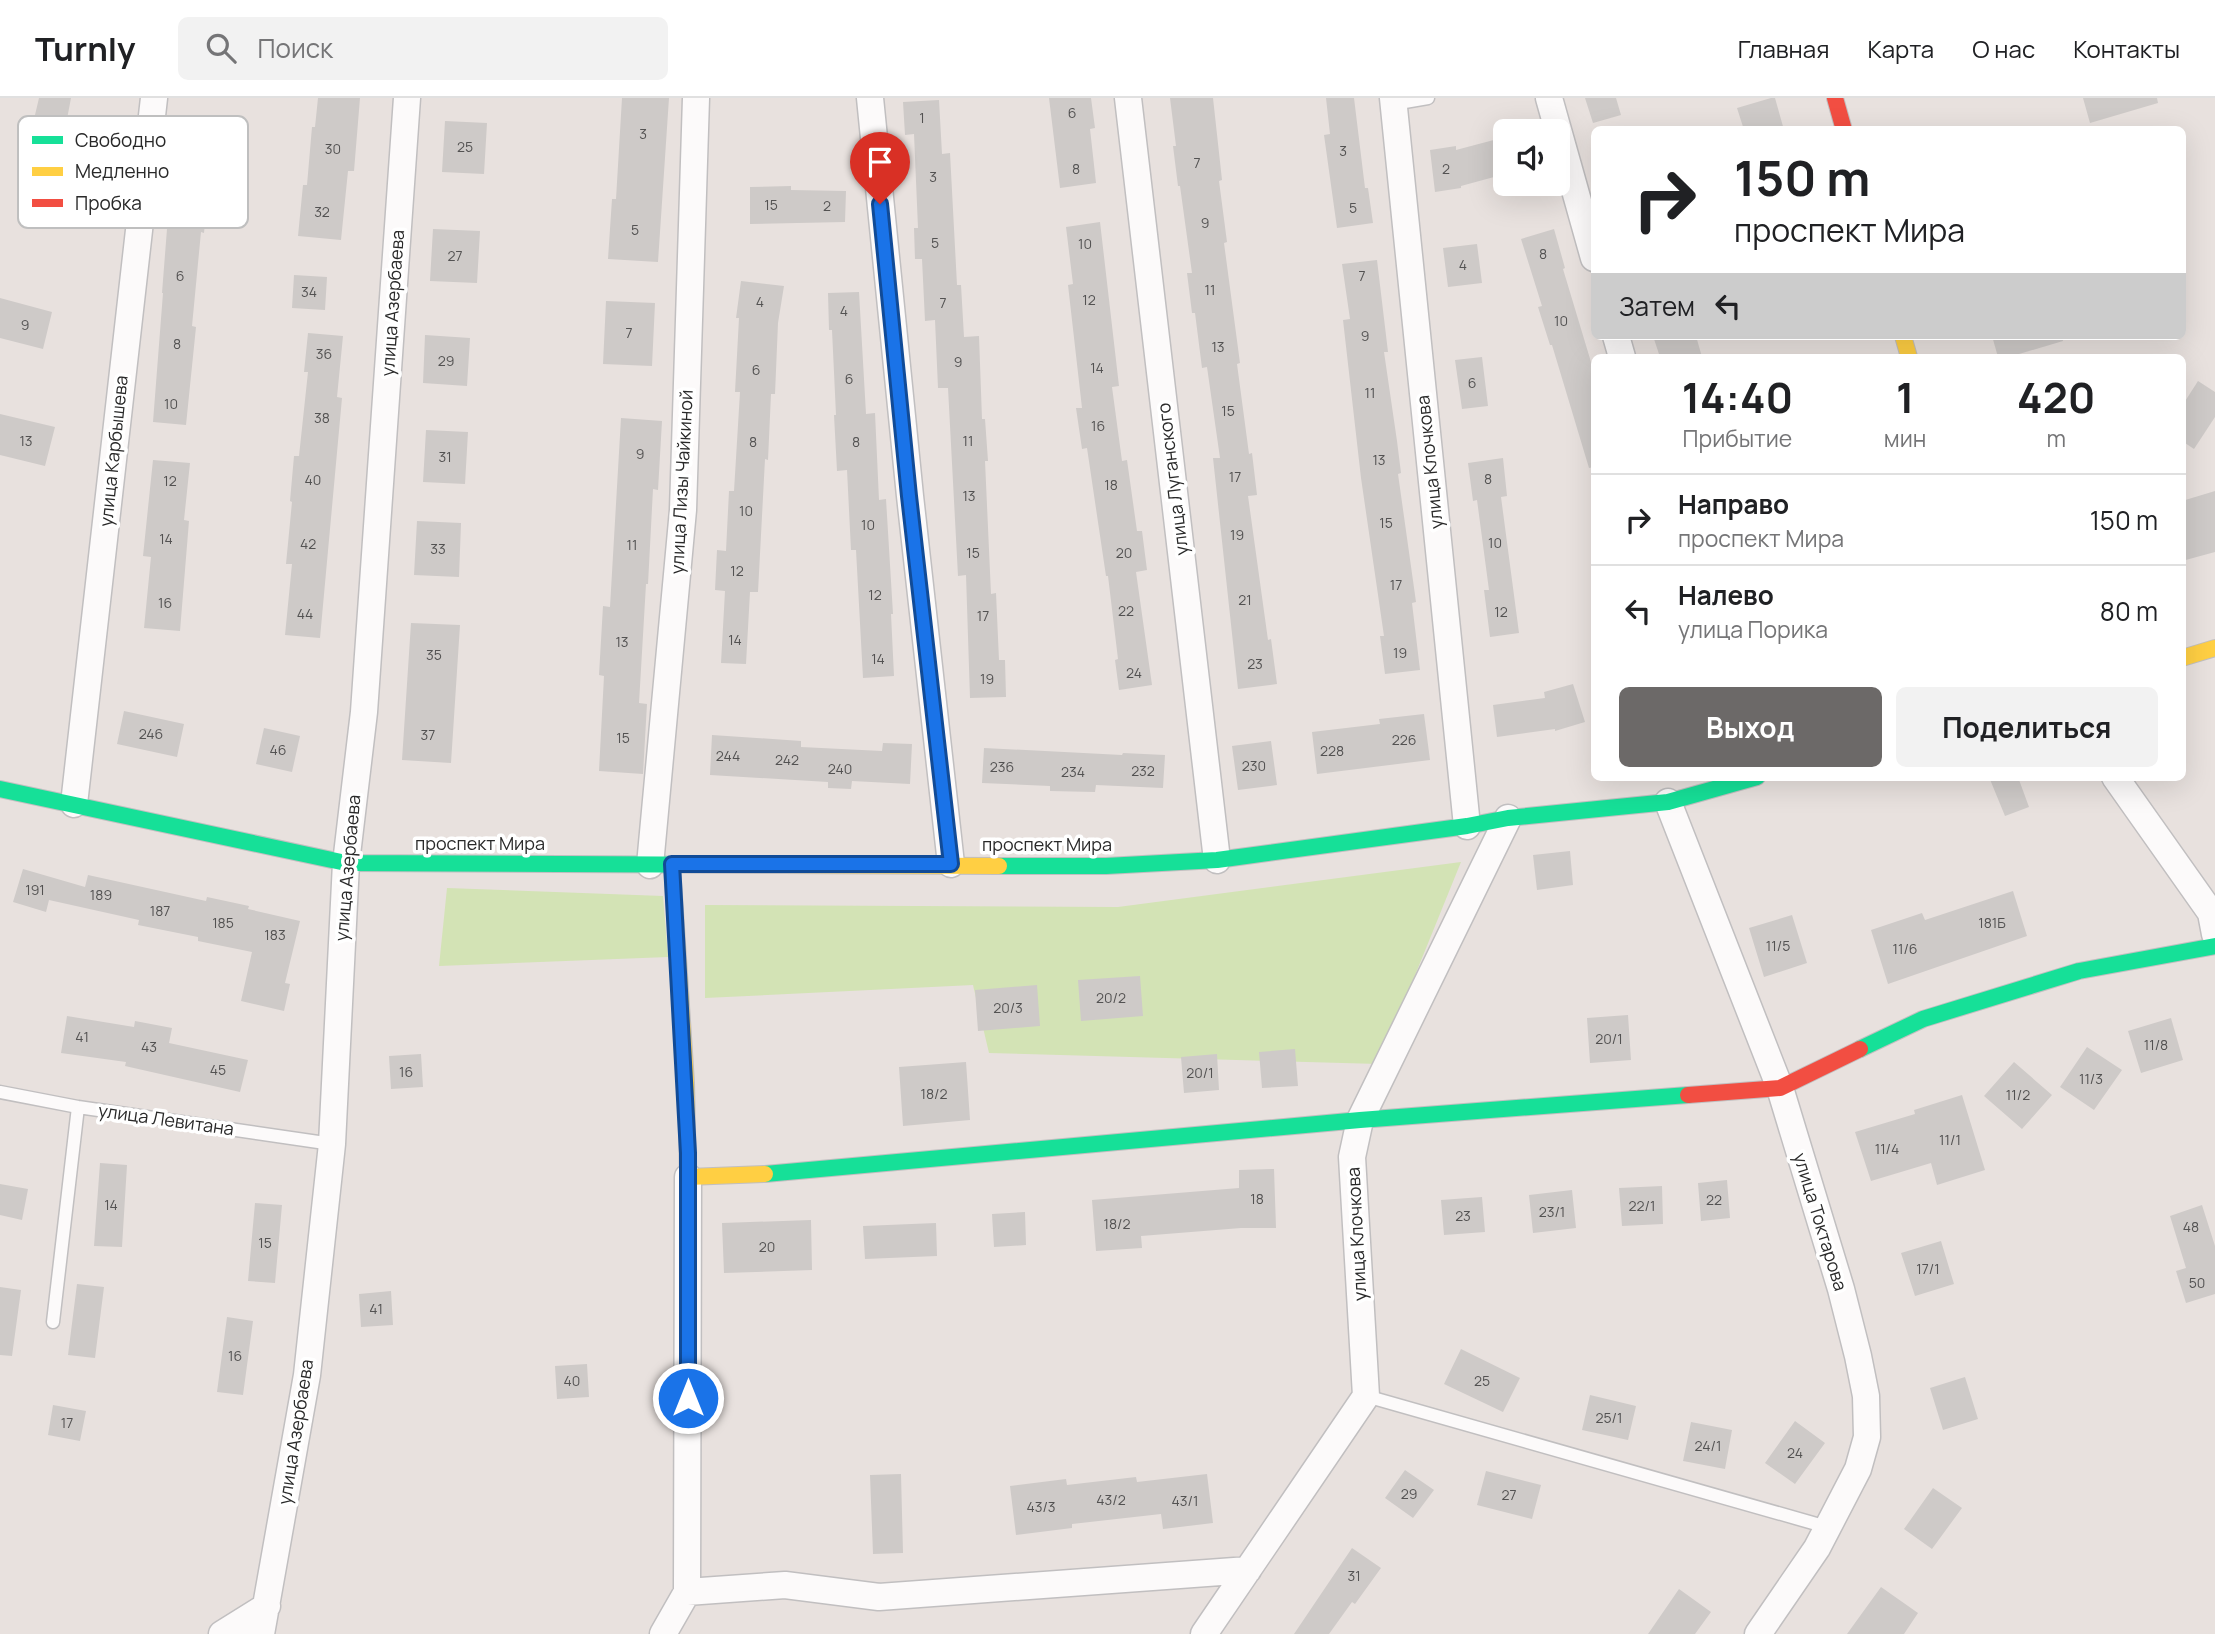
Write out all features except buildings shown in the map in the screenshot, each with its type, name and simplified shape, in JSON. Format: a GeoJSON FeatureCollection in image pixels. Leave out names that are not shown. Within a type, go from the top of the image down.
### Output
{"type":"FeatureCollection","features":[{"type":"Feature","properties":{"kind":"street","name":"улица Карбышева"},"geometry":{"type":"LineString","coordinates":[[152,116],[154,98]]}},
{"type":"Feature","properties":{"kind":"street","name":"улица Азербаева"},"geometry":{"type":"LineString","coordinates":[[261,1634],[307,1376],[332,1144],[346,863],[364,712],[407,98]]}},
{"type":"Feature","properties":{"kind":"street","name":"улица Лизы Чайкиной"},"geometry":{"type":"LineString","coordinates":[[661,865],[683,510],[696,98]]}},
{"type":"Feature","properties":{"kind":"street"},"geometry":{"type":"LineString","coordinates":[[870,98],[909,496],[951,864]]}},
{"type":"Feature","properties":{"kind":"street","name":"улица Луганского"},"geometry":{"type":"LineString","coordinates":[[1128,98],[1217,860]]}},
{"type":"Feature","properties":{"kind":"street"},"geometry":{"type":"LineString","coordinates":[[1549,98],[1591,247]]}},
{"type":"Feature","properties":{"kind":"street"},"geometry":{"type":"LineString","coordinates":[[1835,98],[1843,126]]}},
{"type":"Feature","properties":{"kind":"street","name":"улица Клочкова"},"geometry":{"type":"LineString","coordinates":[[1393,101],[1467,826]]}},
{"type":"Feature","properties":{"kind":"street","name":"улица Карбышева"},"geometry":{"type":"LineString","coordinates":[[74,804],[139,228]]}},
{"type":"Feature","properties":{"kind":"street"},"geometry":{"type":"LineString","coordinates":[[2186,658],[2215,648]]}},
{"type":"Feature","properties":{"kind":"street","name":"проспект Мира"},"geometry":{"type":"LineString","coordinates":[[0,789],[346,863],[1107,866],[1217,860],[1467,826],[1507,818],[1668,802],[1736,781]]}},
{"type":"Feature","properties":{"kind":"street"},"geometry":{"type":"LineString","coordinates":[[2118,781],[2211,913],[2215,934]]}},
{"type":"Feature","properties":{"kind":"street","name":"улица Токтарова"},"geometry":{"type":"LineString","coordinates":[[1668,802],[1780,1088],[1841,1289],[1866,1396],[1867,1437],[1858,1469],[1817,1548],[1758,1634]]}},
{"type":"Feature","properties":{"kind":"street","name":"улица Клочкова"},"geometry":{"type":"LineString","coordinates":[[1366,1396],[1352,1157],[1360,1121],[1507,818]]}},
{"type":"Feature","properties":{"kind":"street"},"geometry":{"type":"LineString","coordinates":[[661,865],[685,1069],[688,1177],[687,1592],[663,1634]]}},
{"type":"Feature","properties":{"kind":"street"},"geometry":{"type":"LineString","coordinates":[[688,1177],[739,1176],[1360,1121],[1780,1088],[1923,1019],[2079,971],[2215,946]]}},
{"type":"Feature","properties":{"kind":"street"},"geometry":{"type":"LineString","coordinates":[[1204,1634],[1366,1396]]}},
{"type":"Feature","properties":{"kind":"street"},"geometry":{"type":"LineString","coordinates":[[687,1592],[785,1585],[879,1597],[1248,1570]]}},
{"type":"Feature","properties":{"kind":"street"},"geometry":{"type":"LineString","coordinates":[[222,1634],[267,1606]]}},
{"type":"Feature","properties":{"kind":"lane"},"geometry":{"type":"LineString","coordinates":[[1393,101],[1428,98]]}},
{"type":"Feature","properties":{"kind":"lane","name":"улица Левитана"},"geometry":{"type":"LineString","coordinates":[[0,1091],[78,1107],[332,1144]]}},
{"type":"Feature","properties":{"kind":"lane"},"geometry":{"type":"LineString","coordinates":[[53,1322],[78,1107]]}},
{"type":"Feature","properties":{"kind":"lane"},"geometry":{"type":"LineString","coordinates":[[1366,1396],[1828,1527]]}},
{"type":"Feature","properties":{"kind":"green space"},"geometry":{"type":"Polygon","coordinates":[[[1461,862],[1379,1064],[989,1053],[973,985],[705,998],[705,905],[1118,907],[1461,862]]]}},
{"type":"Feature","properties":{"kind":"green space"},"geometry":{"type":"Polygon","coordinates":[[[447,888],[663,896],[668,957],[439,966],[447,888]]]}},
{"type":"Feature","properties":{"kind":"traffic: fast"},"geometry":{"type":"LineString","coordinates":[[999,866],[1106,866],[1217,860],[1508,818],[1668,802],[1743,781]]}},
{"type":"Feature","properties":{"kind":"traffic: fast"},"geometry":{"type":"LineString","coordinates":[[0,789],[346,863],[782,865]]}},
{"type":"Feature","properties":{"kind":"traffic: fast"},"geometry":{"type":"LineString","coordinates":[[1860,1049],[1923,1019],[2079,971],[2215,946]]}},
{"type":"Feature","properties":{"kind":"traffic: fast"},"geometry":{"type":"LineString","coordinates":[[765,1174],[1360,1120],[1688,1095]]}},
{"type":"Feature","properties":{"kind":"traffic: slow"},"geometry":{"type":"LineString","coordinates":[[1904,340],[1908,354]]}},
{"type":"Feature","properties":{"kind":"traffic: slow"},"geometry":{"type":"LineString","coordinates":[[2186,657],[2215,648]]}},
{"type":"Feature","properties":{"kind":"traffic: slow"},"geometry":{"type":"LineString","coordinates":[[672,865],[686,1083],[688,1177],[765,1174]]}},
{"type":"Feature","properties":{"kind":"traffic: slow"},"geometry":{"type":"LineString","coordinates":[[782,865],[999,866]]}},
{"type":"Feature","properties":{"kind":"traffic: jam"},"geometry":{"type":"LineString","coordinates":[[1835,98],[1843,126]]}},
{"type":"Feature","properties":{"kind":"traffic: jam"},"geometry":{"type":"LineString","coordinates":[[1688,1095],[1780,1088],[1860,1049]]}},
{"type":"Feature","properties":{"kind":"route"},"geometry":{"type":"LineString","coordinates":[[688,1398],[688,1153],[672,864],[951,864],[909,496],[880,204]]}}]}
